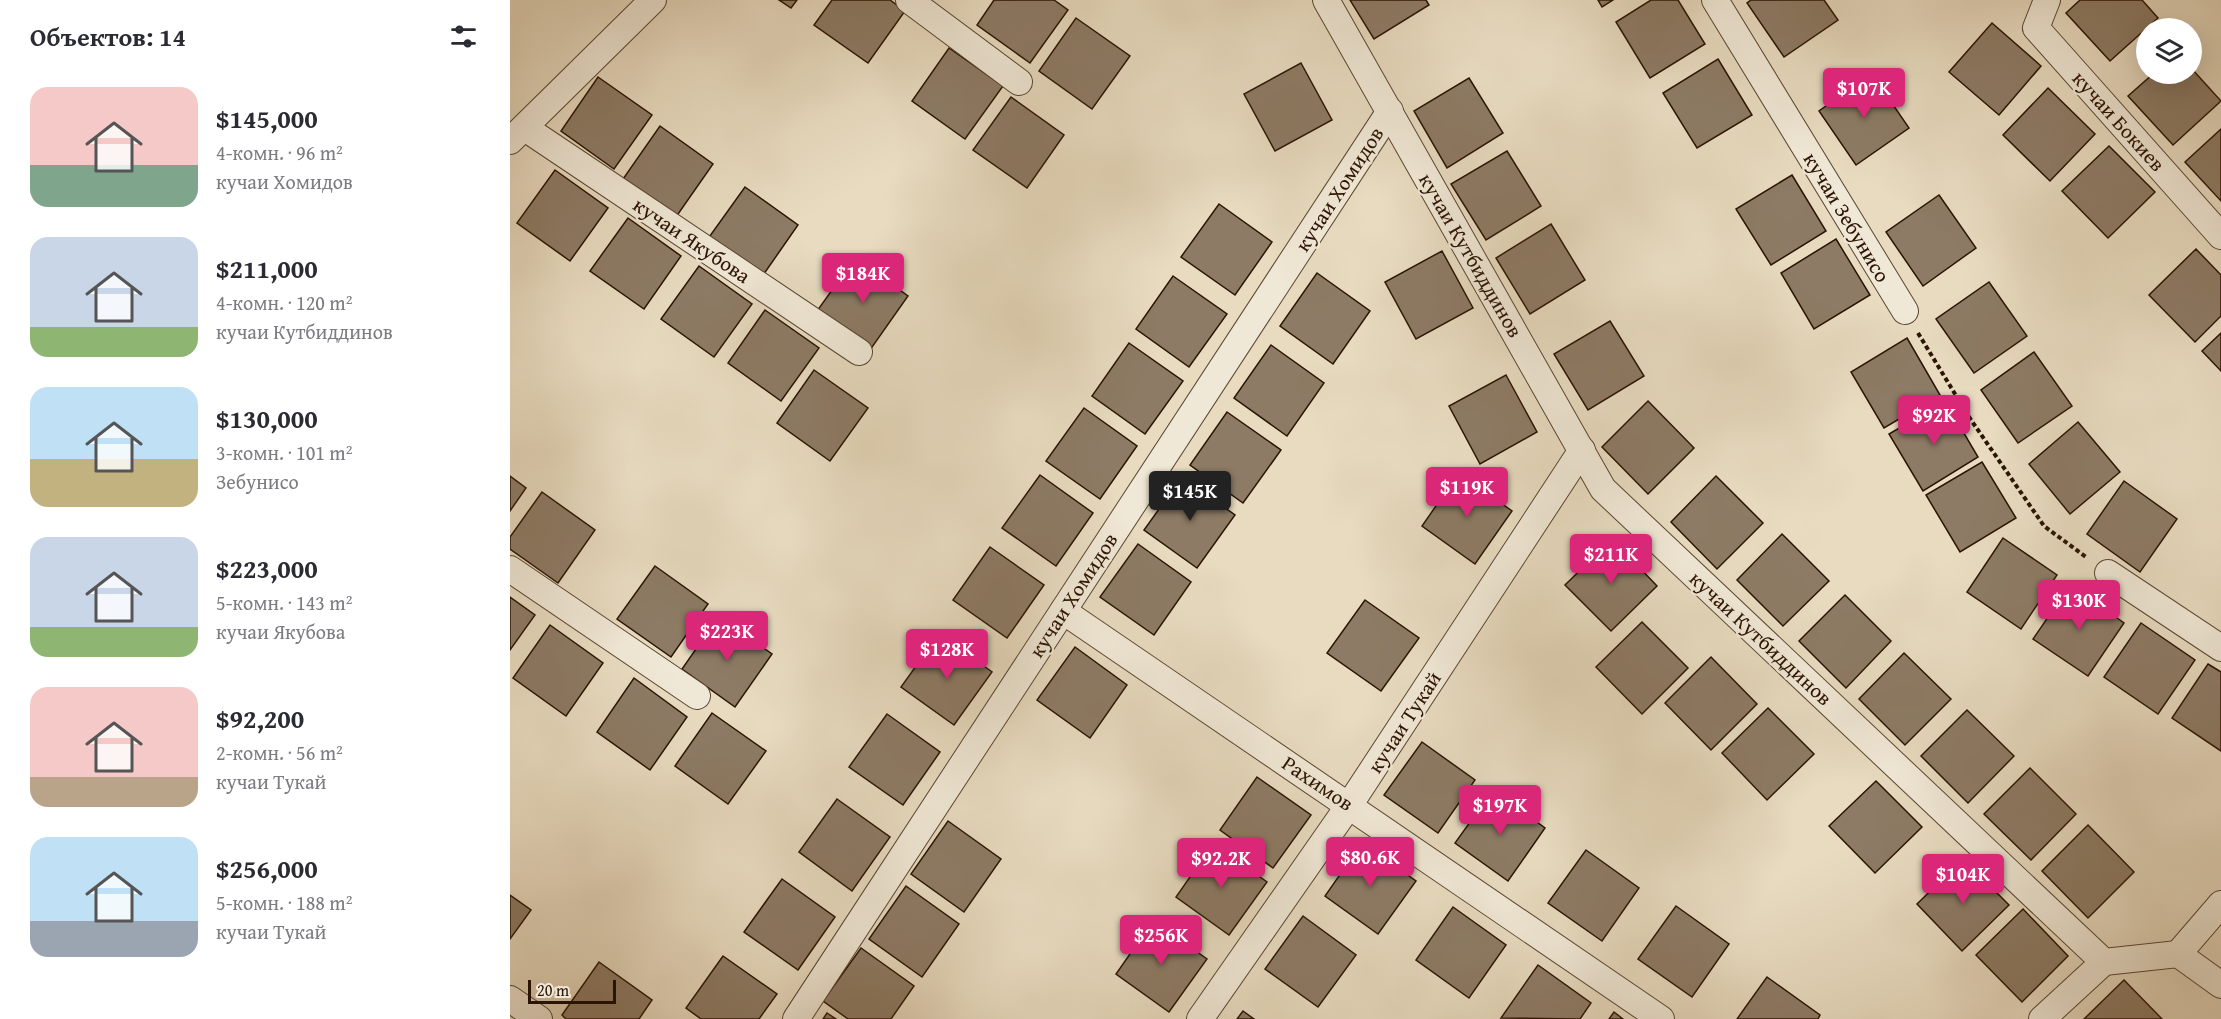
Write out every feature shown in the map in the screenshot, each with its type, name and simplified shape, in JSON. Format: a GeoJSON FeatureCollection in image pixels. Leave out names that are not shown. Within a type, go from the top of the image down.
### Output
{"type":"FeatureCollection","features":[{"type":"Feature","properties":{"kind":"street","name":"кучаи Якубова"},"geometry":{"type":"LineString","coordinates":[[653,0],[518,135],[859,352]]}},
{"type":"Feature","properties":{"kind":"street"},"geometry":{"type":"LineString","coordinates":[[909,0],[1019,82]]}},
{"type":"Feature","properties":{"kind":"street","name":"кучаи Кутбиддинов"},"geometry":{"type":"LineString","coordinates":[[1326,0],[1603,489],[2104,962]]}},
{"type":"Feature","properties":{"kind":"street","name":"кучаи Зебунисо"},"geometry":{"type":"LineString","coordinates":[[1715,0],[1905,311]]}},
{"type":"Feature","properties":{"kind":"street","name":"кучаи Бокиев"},"geometry":{"type":"LineString","coordinates":[[2047,0],[2036,28],[2221,236]]}},
{"type":"Feature","properties":{"kind":"street","name":"кучаи Хомидов"},"geometry":{"type":"LineString","coordinates":[[796,1019],[1390,111]]}},
{"type":"Feature","properties":{"kind":"street","name":"кучаи Тукай"},"geometry":{"type":"LineString","coordinates":[[1200,1019],[1350,804],[1582,450]]}},
{"type":"Feature","properties":{"kind":"street"},"geometry":{"type":"LineString","coordinates":[[510,569],[697,696]]}},
{"type":"Feature","properties":{"kind":"street"},"geometry":{"type":"LineString","coordinates":[[2108,573],[2221,648]]}},
{"type":"Feature","properties":{"kind":"street","name":"Рахимов"},"geometry":{"type":"LineString","coordinates":[[1063,610],[1350,804],[1661,1019]]}},
{"type":"Feature","properties":{"kind":"street"},"geometry":{"type":"LineString","coordinates":[[2178,954],[2221,904]]}},
{"type":"Feature","properties":{"kind":"street"},"geometry":{"type":"LineString","coordinates":[[2042,1019],[2104,962],[2178,954],[2221,985]]}},
{"type":"Feature","properties":{"kind":"street"},"geometry":{"type":"LineString","coordinates":[[510,999],[539,1019]]}},
{"type":"Feature","properties":{"kind":"path"},"geometry":{"type":"LineString","coordinates":[[1905,311],[1969,417],[2044,526],[2108,573]]}},
{"type":"Feature","properties":{"kind":"building"},"geometry":{"type":"Polygon","coordinates":[[[779,0],[797,0],[791,8],[779,0]]]}},
{"type":"Feature","properties":{"kind":"building"},"geometry":{"type":"Polygon","coordinates":[[[832,0],[890,0],[905,11],[868,63],[814,25],[832,0]]]}},
{"type":"Feature","properties":{"kind":"building"},"geometry":{"type":"Polygon","coordinates":[[[994,0],[1054,0],[1068,10],[1030,63],[977,25],[994,0]]]}},
{"type":"Feature","properties":{"kind":"building"},"geometry":{"type":"Polygon","coordinates":[[[1350,0],[1426,0],[1429,5],[1374,39],[1350,0]]]}},
{"type":"Feature","properties":{"kind":"building"},"geometry":{"type":"Polygon","coordinates":[[[1598,0],[1613,0],[1602,7],[1598,0]]]}},
{"type":"Feature","properties":{"kind":"building"},"geometry":{"type":"Polygon","coordinates":[[[1651,0],[1678,0],[1705,44],[1650,78],[1616,22],[1651,0]]]}},
{"type":"Feature","properties":{"kind":"building"},"geometry":{"type":"Polygon","coordinates":[[[1751,0],[1824,0],[1838,20],[1784,57],[1747,3],[1751,0]]]}},
{"type":"Feature","properties":{"kind":"building"},"geometry":{"type":"Polygon","coordinates":[[[2080,0],[2142,0],[2158,18],[2136,18],[2136,38],[2110,61],[2066,13],[2080,0]]]}},
{"type":"Feature","properties":{"kind":"building"},"geometry":{"type":"Polygon","coordinates":[[[1076,18],[1130,56],[1092,109],[1039,71],[1076,18]]]}},
{"type":"Feature","properties":{"kind":"building"},"geometry":{"type":"Polygon","coordinates":[[[1992,23],[2041,66],[1999,115],[1949,72],[1992,23]]]}},
{"type":"Feature","properties":{"kind":"building"},"geometry":{"type":"Polygon","coordinates":[[[949,48],[1003,86],[965,139],[912,101],[949,48]]]}},
{"type":"Feature","properties":{"kind":"building"},"geometry":{"type":"Polygon","coordinates":[[[1718,59],[1752,115],[1697,148],[1663,93],[1718,59]]]}},
{"type":"Feature","properties":{"kind":"building"},"geometry":{"type":"Polygon","coordinates":[[[1301,63],[1332,120],[1275,151],[1244,94],[1301,63]]]}},
{"type":"Feature","properties":{"kind":"building"},"geometry":{"type":"Polygon","coordinates":[[[1872,74],[1909,128],[1856,165],[1819,111],[1872,74]]]}},
{"type":"Feature","properties":{"kind":"building"},"geometry":{"type":"Polygon","coordinates":[[[598,77],[652,115],[614,169],[561,131],[598,77]]]}},
{"type":"Feature","properties":{"kind":"building"},"geometry":{"type":"Polygon","coordinates":[[[1469,78],[1503,133],[1447,168],[1414,111],[1469,78]]]}},
{"type":"Feature","properties":{"kind":"building"},"geometry":{"type":"Polygon","coordinates":[[[2202,80],[2221,101],[2173,145],[2128,96],[2142,84],[2202,84],[2202,80]]]}},
{"type":"Feature","properties":{"kind":"building"},"geometry":{"type":"Polygon","coordinates":[[[2048,88],[2095,134],[2050,181],[2003,135],[2048,88]]]}},
{"type":"Feature","properties":{"kind":"building"},"geometry":{"type":"Polygon","coordinates":[[[1011,97],[1064,135],[1027,188],[973,150],[1011,97]]]}},
{"type":"Feature","properties":{"kind":"building"},"geometry":{"type":"Polygon","coordinates":[[[660,126],[713,164],[676,217],[623,179],[660,126]]]}},
{"type":"Feature","properties":{"kind":"building"},"geometry":{"type":"Polygon","coordinates":[[[2221,129],[2221,201],[2185,162],[2221,129]]]}},
{"type":"Feature","properties":{"kind":"building"},"geometry":{"type":"Polygon","coordinates":[[[2109,146],[2155,192],[2108,238],[2062,191],[2109,146]]]}},
{"type":"Feature","properties":{"kind":"building"},"geometry":{"type":"Polygon","coordinates":[[[1507,151],[1541,206],[1486,240],[1451,184],[1507,151]]]}},
{"type":"Feature","properties":{"kind":"building"},"geometry":{"type":"Polygon","coordinates":[[[555,170],[608,208],[570,261],[517,223],[555,170]]]}},
{"type":"Feature","properties":{"kind":"building"},"geometry":{"type":"Polygon","coordinates":[[[1792,175],[1826,231],[1771,265],[1736,209],[1792,175]]]}},
{"type":"Feature","properties":{"kind":"building"},"geometry":{"type":"Polygon","coordinates":[[[745,187],[798,225],[761,278],[707,240],[745,187]]]}},
{"type":"Feature","properties":{"kind":"building"},"geometry":{"type":"Polygon","coordinates":[[[1939,195],[1976,248],[1923,286],[1886,232],[1939,195]]]}},
{"type":"Feature","properties":{"kind":"building"},"geometry":{"type":"Polygon","coordinates":[[[1219,204],[1272,242],[1235,295],[1181,257],[1219,204]]]}},
{"type":"Feature","properties":{"kind":"building"},"geometry":{"type":"Polygon","coordinates":[[[628,218],[681,256],[644,309],[590,271],[628,218]]]}},
{"type":"Feature","properties":{"kind":"building"},"geometry":{"type":"Polygon","coordinates":[[[1551,224],[1585,280],[1530,314],[1496,258],[1551,224]]]}},
{"type":"Feature","properties":{"kind":"building"},"geometry":{"type":"Polygon","coordinates":[[[1836,239],[1870,295],[1814,329],[1781,273],[1836,239]]]}},
{"type":"Feature","properties":{"kind":"building"},"geometry":{"type":"Polygon","coordinates":[[[2196,249],[2221,275],[2221,316],[2195,342],[2149,295],[2196,249]]]}},
{"type":"Feature","properties":{"kind":"building"},"geometry":{"type":"Polygon","coordinates":[[[1442,251],[1473,308],[1416,339],[1385,282],[1442,251]]]}},
{"type":"Feature","properties":{"kind":"building"},"geometry":{"type":"Polygon","coordinates":[[[855,258],[908,296],[870,350],[817,311],[855,258]]]}},
{"type":"Feature","properties":{"kind":"building"},"geometry":{"type":"Polygon","coordinates":[[[699,266],[752,304],[714,357],[661,319],[699,266]]]}},
{"type":"Feature","properties":{"kind":"building"},"geometry":{"type":"Polygon","coordinates":[[[1317,273],[1370,311],[1333,364],[1280,326],[1317,273]]]}},
{"type":"Feature","properties":{"kind":"building"},"geometry":{"type":"Polygon","coordinates":[[[1173,276],[1227,314],[1189,367],[1136,329],[1173,276]]]}},
{"type":"Feature","properties":{"kind":"building"},"geometry":{"type":"Polygon","coordinates":[[[1989,282],[2027,336],[1974,373],[1936,319],[1989,282]]]}},
{"type":"Feature","properties":{"kind":"building"},"geometry":{"type":"Polygon","coordinates":[[[765,310],[819,348],[781,401],[728,363],[765,310]]]}},
{"type":"Feature","properties":{"kind":"building"},"geometry":{"type":"Polygon","coordinates":[[[1610,321],[1644,376],[1588,410],[1554,354],[1610,321]]]}},
{"type":"Feature","properties":{"kind":"building"},"geometry":{"type":"Polygon","coordinates":[[[2221,333],[2221,371],[2202,351],[2221,333]]]}},
{"type":"Feature","properties":{"kind":"building"},"geometry":{"type":"Polygon","coordinates":[[[1907,338],[1940,395],[1884,428],[1851,372],[1907,338]]]}},
{"type":"Feature","properties":{"kind":"building"},"geometry":{"type":"Polygon","coordinates":[[[1129,343],[1183,381],[1145,434],[1092,396],[1129,343]]]}},
{"type":"Feature","properties":{"kind":"building"},"geometry":{"type":"Polygon","coordinates":[[[1271,345],[1324,383],[1287,436],[1234,398],[1271,345]]]}},
{"type":"Feature","properties":{"kind":"building"},"geometry":{"type":"Polygon","coordinates":[[[2034,352],[2072,406],[2018,443],[1981,390],[2034,352]]]}},
{"type":"Feature","properties":{"kind":"building"},"geometry":{"type":"Polygon","coordinates":[[[814,370],[868,408],[830,461],[777,423],[814,370]]]}},
{"type":"Feature","properties":{"kind":"building"},"geometry":{"type":"Polygon","coordinates":[[[1506,375],[1537,432],[1480,464],[1449,406],[1506,375]]]}},
{"type":"Feature","properties":{"kind":"building"},"geometry":{"type":"Polygon","coordinates":[[[1648,401],[1694,448],[1648,494],[1602,447],[1648,401]]]}},
{"type":"Feature","properties":{"kind":"building"},"geometry":{"type":"Polygon","coordinates":[[[1945,401],[1978,457],[1923,491],[1889,434],[1945,401]]]}},
{"type":"Feature","properties":{"kind":"building"},"geometry":{"type":"Polygon","coordinates":[[[1084,408],[1137,446],[1100,499],[1046,461],[1084,408]]]}},
{"type":"Feature","properties":{"kind":"building"},"geometry":{"type":"Polygon","coordinates":[[[1227,412],[1281,450],[1243,503],[1190,465],[1227,412]]]}},
{"type":"Feature","properties":{"kind":"building"},"geometry":{"type":"Polygon","coordinates":[[[2078,422],[2120,472],[2070,514],[2029,464],[2078,422]]]}},
{"type":"Feature","properties":{"kind":"building"},"geometry":{"type":"Polygon","coordinates":[[[1982,462],[2016,518],[1960,552],[1926,495],[1982,462]]]}},
{"type":"Feature","properties":{"kind":"building"},"geometry":{"type":"Polygon","coordinates":[[[1459,473],[1512,511],[1475,564],[1422,526],[1459,473]]]}},
{"type":"Feature","properties":{"kind":"building"},"geometry":{"type":"Polygon","coordinates":[[[1040,475],[1093,513],[1056,566],[1002,528],[1040,475]]]}},
{"type":"Feature","properties":{"kind":"building"},"geometry":{"type":"Polygon","coordinates":[[[510,476],[526,488],[510,511],[510,476]]]}},
{"type":"Feature","properties":{"kind":"building"},"geometry":{"type":"Polygon","coordinates":[[[1716,476],[1763,523],[1717,569],[1671,522],[1716,476]]]}},
{"type":"Feature","properties":{"kind":"building"},"geometry":{"type":"Polygon","coordinates":[[[1182,477],[1235,515],[1197,568],[1144,530],[1182,477]]]}},
{"type":"Feature","properties":{"kind":"building"},"geometry":{"type":"Polygon","coordinates":[[[2124,481],[2177,519],[2140,572],[2087,534],[2124,481]]]}},
{"type":"Feature","properties":{"kind":"building"},"geometry":{"type":"Polygon","coordinates":[[[542,492],[595,530],[558,583],[510,549],[510,537],[542,492]]]}},
{"type":"Feature","properties":{"kind":"building"},"geometry":{"type":"Polygon","coordinates":[[[1782,534],[1829,581],[1783,626],[1737,580],[1782,534]]]}},
{"type":"Feature","properties":{"kind":"building"},"geometry":{"type":"Polygon","coordinates":[[[2003,538],[2057,575],[2021,629],[1967,592],[2003,538]]]}},
{"type":"Feature","properties":{"kind":"building"},"geometry":{"type":"Polygon","coordinates":[[[1612,539],[1657,586],[1611,631],[1565,585],[1612,539]]]}},
{"type":"Feature","properties":{"kind":"building"},"geometry":{"type":"Polygon","coordinates":[[[1138,544],[1191,582],[1154,635],[1100,597],[1138,544]]]}},
{"type":"Feature","properties":{"kind":"building"},"geometry":{"type":"Polygon","coordinates":[[[990,547],[1044,585],[1007,638],[953,600],[990,547]]]}},
{"type":"Feature","properties":{"kind":"building"},"geometry":{"type":"Polygon","coordinates":[[[655,566],[708,604],[671,657],[617,619],[655,566]]]}},
{"type":"Feature","properties":{"kind":"building"},"geometry":{"type":"Polygon","coordinates":[[[2070,585],[2124,623],[2088,676],[2033,639],[2070,585]]]}},
{"type":"Feature","properties":{"kind":"building"},"geometry":{"type":"Polygon","coordinates":[[[1845,595],[1891,641],[1846,688],[1799,641],[1845,595]]]}},
{"type":"Feature","properties":{"kind":"building"},"geometry":{"type":"Polygon","coordinates":[[[510,597],[535,615],[510,650],[510,597]]]}},
{"type":"Feature","properties":{"kind":"building"},"geometry":{"type":"Polygon","coordinates":[[[1365,600],[1419,638],[1381,691],[1327,653],[1365,600]]]}},
{"type":"Feature","properties":{"kind":"building"},"geometry":{"type":"Polygon","coordinates":[[[719,616],[772,654],[735,707],[682,669],[719,616]]]}},
{"type":"Feature","properties":{"kind":"building"},"geometry":{"type":"Polygon","coordinates":[[[1642,622],[1688,668],[1642,714],[1596,667],[1642,622]]]}},
{"type":"Feature","properties":{"kind":"building"},"geometry":{"type":"Polygon","coordinates":[[[2141,623],[2195,660],[2158,714],[2104,677],[2141,623]]]}},
{"type":"Feature","properties":{"kind":"building"},"geometry":{"type":"Polygon","coordinates":[[[550,625],[603,663],[566,716],[513,678],[550,625]]]}},
{"type":"Feature","properties":{"kind":"building"},"geometry":{"type":"Polygon","coordinates":[[[939,634],[992,672],[954,725],[901,687],[939,634]]]}},
{"type":"Feature","properties":{"kind":"building"},"geometry":{"type":"Polygon","coordinates":[[[1075,647],[1127,685],[1090,738],[1037,700],[1075,647]]]}},
{"type":"Feature","properties":{"kind":"building"},"geometry":{"type":"Polygon","coordinates":[[[1904,653],[1951,699],[1905,745],[1859,699],[1904,653]]]}},
{"type":"Feature","properties":{"kind":"building"},"geometry":{"type":"Polygon","coordinates":[[[1711,657],[1757,704],[1711,750],[1665,703],[1711,657]]]}},
{"type":"Feature","properties":{"kind":"building"},"geometry":{"type":"Polygon","coordinates":[[[2208,664],[2221,672],[2221,751],[2172,718],[2208,664]]]}},
{"type":"Feature","properties":{"kind":"building"},"geometry":{"type":"Polygon","coordinates":[[[634,678],[687,717],[650,770],[597,732],[634,678]]]}},
{"type":"Feature","properties":{"kind":"building"},"geometry":{"type":"Polygon","coordinates":[[[1768,708],[1814,754],[1767,800],[1722,753],[1768,708]]]}},
{"type":"Feature","properties":{"kind":"building"},"geometry":{"type":"Polygon","coordinates":[[[1967,710],[2014,756],[1968,803],[1921,756],[1967,710]]]}},
{"type":"Feature","properties":{"kind":"building"},"geometry":{"type":"Polygon","coordinates":[[[712,713],[766,751],[728,804],[675,766],[712,713]]]}},
{"type":"Feature","properties":{"kind":"building"},"geometry":{"type":"Polygon","coordinates":[[[887,714],[940,752],[903,805],[849,767],[887,714]]]}},
{"type":"Feature","properties":{"kind":"building"},"geometry":{"type":"Polygon","coordinates":[[[1422,742],[1475,780],[1438,833],[1384,795],[1422,742]]]}},
{"type":"Feature","properties":{"kind":"building"},"geometry":{"type":"Polygon","coordinates":[[[2030,768],[2076,814],[2031,860],[1984,814],[2030,768]]]}},
{"type":"Feature","properties":{"kind":"building"},"geometry":{"type":"Polygon","coordinates":[[[1257,777],[1311,815],[1273,868],[1220,830],[1257,777]]]}},
{"type":"Feature","properties":{"kind":"building"},"geometry":{"type":"Polygon","coordinates":[[[1876,781],[1922,827],[1875,873],[1829,826],[1876,781]]]}},
{"type":"Feature","properties":{"kind":"building"},"geometry":{"type":"Polygon","coordinates":[[[1493,790],[1545,828],[1508,881],[1455,843],[1493,790]]]}},
{"type":"Feature","properties":{"kind":"building"},"geometry":{"type":"Polygon","coordinates":[[[837,799],[890,837],[852,891],[799,852],[837,799]]]}},
{"type":"Feature","properties":{"kind":"building"},"geometry":{"type":"Polygon","coordinates":[[[948,821],[1001,859],[964,912],[911,874],[948,821]]]}},
{"type":"Feature","properties":{"kind":"building"},"geometry":{"type":"Polygon","coordinates":[[[2088,825],[2134,872],[2088,918],[2042,871],[2088,825]]]}},
{"type":"Feature","properties":{"kind":"building"},"geometry":{"type":"Polygon","coordinates":[[[1362,843],[1416,881],[1378,934],[1325,896],[1362,843]]]}},
{"type":"Feature","properties":{"kind":"building"},"geometry":{"type":"Polygon","coordinates":[[[1213,844],[1267,882],[1229,935],[1176,897],[1213,844]]]}},
{"type":"Feature","properties":{"kind":"building"},"geometry":{"type":"Polygon","coordinates":[[[1586,850],[1639,888],[1602,941],[1548,903],[1586,850]]]}},
{"type":"Feature","properties":{"kind":"building"},"geometry":{"type":"Polygon","coordinates":[[[1963,859],[2009,905],[1962,951],[1917,904],[1963,859]]]}},
{"type":"Feature","properties":{"kind":"building"},"geometry":{"type":"Polygon","coordinates":[[[782,879],[835,917],[798,970],[744,932],[782,879]]]}},
{"type":"Feature","properties":{"kind":"building"},"geometry":{"type":"Polygon","coordinates":[[[906,886],[959,924],[922,977],[869,939],[906,886]]]}},
{"type":"Feature","properties":{"kind":"building"},"geometry":{"type":"Polygon","coordinates":[[[510,895],[531,910],[510,939],[510,895]]]}},
{"type":"Feature","properties":{"kind":"building"},"geometry":{"type":"Polygon","coordinates":[[[1676,906],[1729,944],[1692,997],[1638,959],[1676,906]]]}},
{"type":"Feature","properties":{"kind":"building"},"geometry":{"type":"Polygon","coordinates":[[[1453,907],[1506,945],[1469,998],[1416,960],[1453,907]]]}},
{"type":"Feature","properties":{"kind":"building"},"geometry":{"type":"Polygon","coordinates":[[[2023,909],[2068,956],[2022,1002],[1976,955],[2023,909]]]}},
{"type":"Feature","properties":{"kind":"building"},"geometry":{"type":"Polygon","coordinates":[[[1303,916],[1356,955],[1318,1007],[1265,969],[1303,916]]]}},
{"type":"Feature","properties":{"kind":"building"},"geometry":{"type":"Polygon","coordinates":[[[1153,921],[1207,959],[1169,1012],[1116,974],[1153,921]]]}},
{"type":"Feature","properties":{"kind":"building"},"geometry":{"type":"Polygon","coordinates":[[[861,948],[914,986],[891,1019],[848,1019],[823,1001],[861,948]]]}},
{"type":"Feature","properties":{"kind":"building"},"geometry":{"type":"Polygon","coordinates":[[[723,956],[777,994],[759,1019],[701,1019],[686,1008],[723,956]]]}},
{"type":"Feature","properties":{"kind":"building"},"geometry":{"type":"Polygon","coordinates":[[[599,962],[652,1000],[639,1019],[566,1019],[562,1015],[599,962]]]}},
{"type":"Feature","properties":{"kind":"building"},"geometry":{"type":"Polygon","coordinates":[[[1538,965],[1591,1003],[1580,1019],[1501,1018],[1538,965]]]}},
{"type":"Feature","properties":{"kind":"building"},"geometry":{"type":"Polygon","coordinates":[[[1767,977],[1820,1015],[1818,1019],[1737,1019],[1767,977]]]}},
{"type":"Feature","properties":{"kind":"building"},"geometry":{"type":"Polygon","coordinates":[[[2124,980],[2162,1019],[2084,1019],[2124,980]]]}},
{"type":"Feature","properties":{"kind":"building"},"geometry":{"type":"Polygon","coordinates":[[[1243,1011],[1254,1019],[1237,1019],[1243,1011]]]}},
{"type":"Feature","properties":{"kind":"building"},"geometry":{"type":"Polygon","coordinates":[[[1614,1012],[1623,1019],[1609,1019],[1614,1012]]]}},
{"type":"Feature","properties":{"kind":"building"},"geometry":{"type":"Polygon","coordinates":[[[827,1013],[836,1019],[823,1019],[827,1013]]]}}]}
